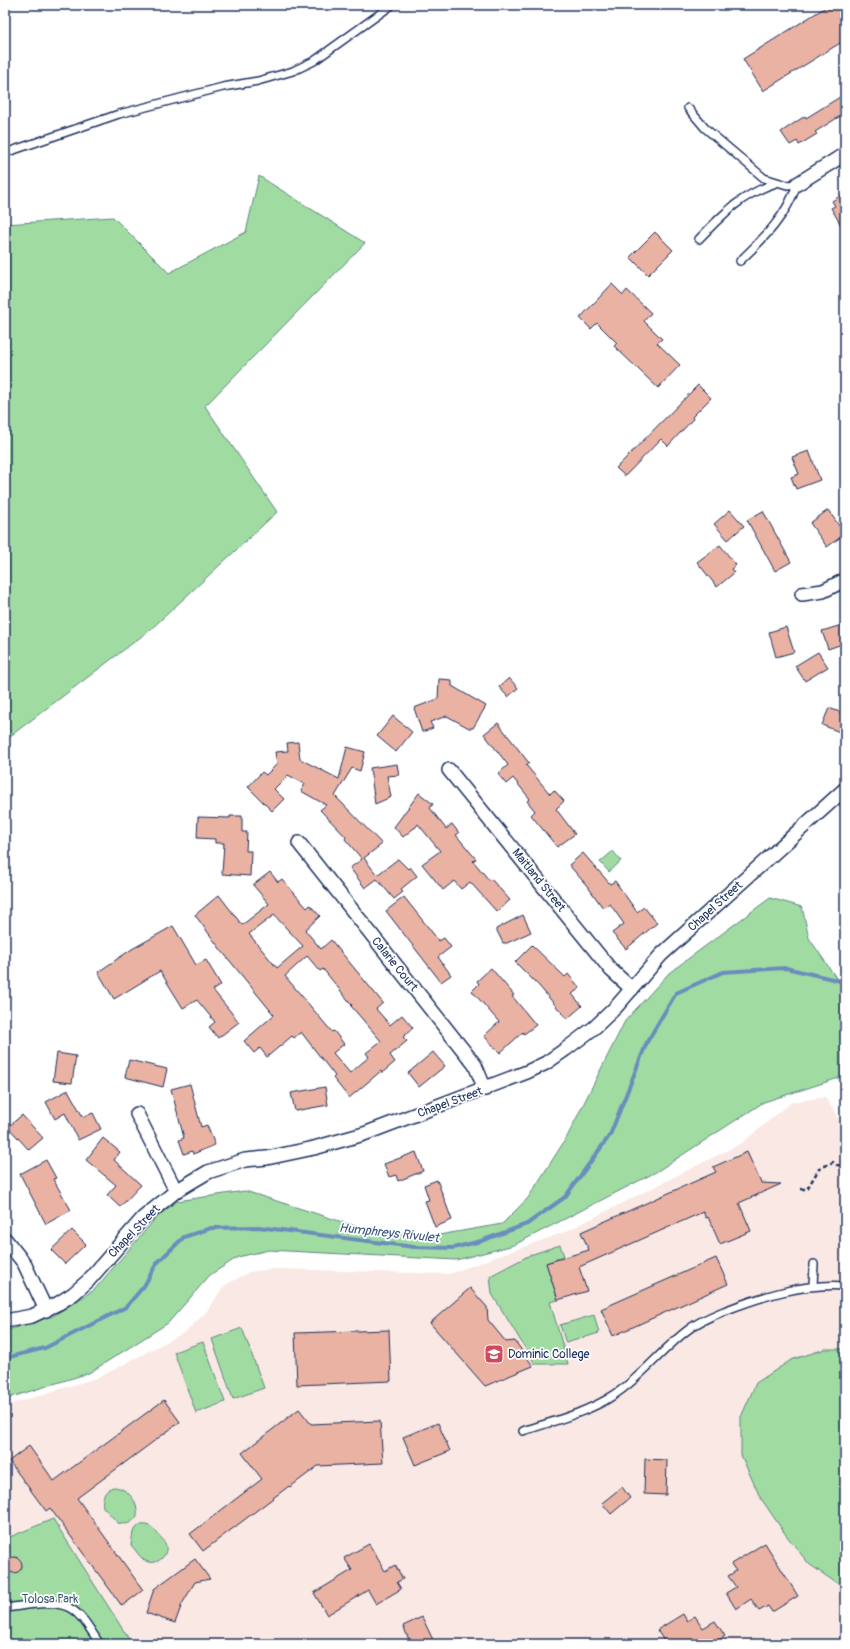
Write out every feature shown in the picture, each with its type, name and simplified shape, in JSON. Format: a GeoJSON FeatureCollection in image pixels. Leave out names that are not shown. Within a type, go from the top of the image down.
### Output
{"type":"FeatureCollection","features":[{"type":"Feature","properties":{"kind":"street"},"geometry":{"type":"LineString","coordinates":[[797,184],[845,154]]}},
{"type":"Feature","properties":{"kind":"street"},"geometry":{"type":"LineString","coordinates":[[802,594],[823,591],[845,580]]}},
{"type":"Feature","properties":{"kind":"street","name":"Maitland Street"},"geometry":{"type":"LineString","coordinates":[[449,770],[611,970],[632,989]]}},
{"type":"Feature","properties":{"kind":"street","name":"Chapel Street"},"geometry":{"type":"LineString","coordinates":[[5,1321],[32,1316],[46,1310],[73,1294],[88,1281],[143,1218],[176,1191],[208,1172],[245,1160],[267,1158],[314,1148],[352,1137],[485,1089],[546,1063],[595,1027],[616,1007],[661,955],[845,789]]}},
{"type":"Feature","properties":{"kind":"street","name":"Calarie Court"},"geometry":{"type":"LineString","coordinates":[[299,843],[475,1065],[485,1089]]}},
{"type":"Feature","properties":{"kind":"street"},"geometry":{"type":"LineString","coordinates":[[137,1114],[176,1191]]}},
{"type":"Feature","properties":{"kind":"street"},"geometry":{"type":"LineString","coordinates":[[5,1239],[24,1263],[46,1310]]}},
{"type":"Feature","properties":{"kind":"lane"},"geometry":{"type":"LineString","coordinates":[[5,153],[119,114],[223,88],[258,81],[293,71],[314,61],[392,5]]}},
{"type":"Feature","properties":{"kind":"lane"},"geometry":{"type":"LineString","coordinates":[[688,108],[705,128],[764,178],[776,183],[787,185],[797,184],[794,196],[777,223],[740,261]]}},
{"type":"Feature","properties":{"kind":"lane"},"geometry":{"type":"LineString","coordinates":[[699,239],[729,208],[748,194],[776,183]]}},
{"type":"Feature","properties":{"kind":"lane"},"geometry":{"type":"LineString","coordinates":[[813,1286],[814,1264]]}},
{"type":"Feature","properties":{"kind":"lane"},"geometry":{"type":"LineString","coordinates":[[523,1431],[578,1413],[613,1396],[631,1382],[689,1328],[706,1318],[764,1297],[813,1286],[845,1286]]}},
{"type":"Feature","properties":{"kind":"lane"},"geometry":{"type":"LineString","coordinates":[[5,1608],[49,1604],[66,1606],[81,1616],[100,1644]]}},
{"type":"Feature","properties":{"kind":"path"},"geometry":{"type":"LineString","coordinates":[[800,1189],[807,1189],[819,1169],[833,1162],[837,1165],[845,1166]]}},
{"type":"Feature","properties":{"kind":"shaded area","name":"Dominic College"},"geometry":{"type":"Polygon","coordinates":[[[825,1097],[845,1129],[845,1644],[132,1644],[53,1520],[5,1539],[5,1406],[100,1377],[187,1331],[207,1311],[224,1286],[249,1272],[276,1269],[449,1274],[565,1232],[742,1143],[792,1102],[825,1097]]]}},
{"type":"Feature","properties":{"kind":"green space"},"geometry":{"type":"Polygon","coordinates":[[[259,176],[365,243],[205,406],[277,512],[150,630],[5,740],[5,224],[113,217],[169,273],[246,232],[259,176]]]}},
{"type":"Feature","properties":{"kind":"green space"},"geometry":{"type":"Polygon","coordinates":[[[613,851],[621,861],[609,872],[600,862],[613,851]]]}},
{"type":"Feature","properties":{"kind":"green space"},"geometry":{"type":"Polygon","coordinates":[[[770,898],[802,907],[809,938],[845,991],[845,1076],[764,1102],[656,1172],[514,1245],[456,1260],[269,1250],[238,1257],[210,1275],[168,1323],[89,1373],[5,1399],[5,1331],[53,1316],[94,1290],[156,1218],[177,1201],[245,1191],[371,1231],[439,1235],[502,1224],[528,1198],[567,1137],[625,1021],[669,973],[770,898]]]}},
{"type":"Feature","properties":{"kind":"green space"},"geometry":{"type":"Polygon","coordinates":[[[560,1245],[564,1256],[546,1263],[558,1300],[550,1302],[568,1364],[535,1364],[492,1294],[490,1276],[530,1255],[560,1245]]]}},
{"type":"Feature","properties":{"kind":"green space"},"geometry":{"type":"Polygon","coordinates":[[[594,1315],[599,1333],[566,1343],[560,1325],[594,1315]]]}},
{"type":"Feature","properties":{"kind":"green space"},"geometry":{"type":"Polygon","coordinates":[[[242,1328],[264,1388],[233,1399],[212,1339],[242,1328]]]}},
{"type":"Feature","properties":{"kind":"green space"},"geometry":{"type":"Polygon","coordinates":[[[203,1342],[225,1402],[196,1413],[174,1352],[203,1342]]]}},
{"type":"Feature","properties":{"kind":"green space"},"geometry":{"type":"Polygon","coordinates":[[[825,1349],[845,1349],[845,1586],[835,1582],[809,1564],[786,1535],[760,1497],[741,1455],[741,1417],[756,1383],[791,1360],[825,1349]]]}},
{"type":"Feature","properties":{"kind":"green space"},"geometry":{"type":"Polygon","coordinates":[[[113,1487],[127,1492],[134,1501],[137,1516],[133,1521],[124,1524],[118,1523],[103,1507],[104,1495],[113,1487]]]}},
{"type":"Feature","properties":{"kind":"green space","name":"Tolosa Park"},"geometry":{"type":"Polygon","coordinates":[[[53,1519],[132,1644],[5,1644],[5,1539],[53,1519]]]}},
{"type":"Feature","properties":{"kind":"green space"},"geometry":{"type":"Polygon","coordinates":[[[139,1525],[147,1525],[151,1527],[165,1542],[165,1554],[162,1558],[155,1562],[147,1562],[131,1545],[133,1532],[139,1525]]]}},
{"type":"Feature","properties":{"kind":"building"},"geometry":{"type":"Polygon","coordinates":[[[829,5],[845,5],[845,40],[763,91],[743,59],[829,5]]]}},
{"type":"Feature","properties":{"kind":"building"},"geometry":{"type":"Polygon","coordinates":[[[840,97],[845,104],[845,113],[815,132],[817,134],[799,145],[797,141],[790,145],[781,132],[805,116],[806,118],[840,97]]]}},
{"type":"Feature","properties":{"kind":"building"},"geometry":{"type":"Polygon","coordinates":[[[845,193],[845,232],[831,208],[835,206],[832,201],[845,193]]]}},
{"type":"Feature","properties":{"kind":"building"},"geometry":{"type":"Polygon","coordinates":[[[655,232],[673,250],[648,275],[630,257],[655,232]]]}},
{"type":"Feature","properties":{"kind":"building"},"geometry":{"type":"Polygon","coordinates":[[[612,284],[623,295],[627,290],[651,313],[644,321],[662,339],[657,343],[680,365],[658,388],[614,346],[617,343],[597,323],[591,329],[580,318],[612,284]]]}},
{"type":"Feature","properties":{"kind":"building"},"geometry":{"type":"Polygon","coordinates":[[[698,385],[711,398],[692,417],[693,419],[668,446],[661,439],[625,476],[616,468],[698,385]]]}},
{"type":"Feature","properties":{"kind":"building"},"geometry":{"type":"Polygon","coordinates":[[[809,451],[820,480],[796,489],[791,477],[799,474],[792,457],[809,451]]]}},
{"type":"Feature","properties":{"kind":"building"},"geometry":{"type":"Polygon","coordinates":[[[730,510],[744,526],[728,540],[714,524],[730,510]]]}},
{"type":"Feature","properties":{"kind":"building"},"geometry":{"type":"Polygon","coordinates":[[[828,510],[845,534],[827,547],[810,523],[828,510]]]}},
{"type":"Feature","properties":{"kind":"building"},"geometry":{"type":"Polygon","coordinates":[[[763,511],[791,562],[775,571],[747,520],[763,511]]]}},
{"type":"Feature","properties":{"kind":"building"},"geometry":{"type":"Polygon","coordinates":[[[720,545],[736,565],[731,569],[734,573],[717,587],[697,562],[720,545]]]}},
{"type":"Feature","properties":{"kind":"building"},"geometry":{"type":"Polygon","coordinates":[[[845,624],[845,643],[828,649],[822,631],[845,624]]]}},
{"type":"Feature","properties":{"kind":"building"},"geometry":{"type":"Polygon","coordinates":[[[786,627],[794,652],[776,657],[769,632],[786,627]]]}},
{"type":"Feature","properties":{"kind":"building"},"geometry":{"type":"Polygon","coordinates":[[[818,652],[828,667],[805,681],[795,666],[818,652]]]}},
{"type":"Feature","properties":{"kind":"building"},"geometry":{"type":"Polygon","coordinates":[[[509,678],[518,688],[508,697],[499,687],[509,678]]]}},
{"type":"Feature","properties":{"kind":"building"},"geometry":{"type":"Polygon","coordinates":[[[439,679],[452,680],[452,686],[486,706],[473,728],[469,728],[447,716],[430,722],[433,728],[422,732],[414,708],[438,699],[439,679]]]}},
{"type":"Feature","properties":{"kind":"building"},"geometry":{"type":"Polygon","coordinates":[[[829,708],[845,714],[845,734],[822,725],[829,708]]]}},
{"type":"Feature","properties":{"kind":"building"},"geometry":{"type":"Polygon","coordinates":[[[393,716],[412,732],[396,752],[377,736],[393,716]]]}},
{"type":"Feature","properties":{"kind":"building"},"geometry":{"type":"Polygon","coordinates":[[[498,723],[529,763],[526,765],[550,794],[554,790],[564,801],[556,809],[575,834],[557,847],[531,815],[535,811],[527,801],[530,799],[513,778],[506,784],[498,774],[508,765],[484,734],[498,723]]]}},
{"type":"Feature","properties":{"kind":"building"},"geometry":{"type":"Polygon","coordinates":[[[298,742],[300,759],[339,779],[347,747],[365,752],[360,771],[352,768],[335,796],[382,844],[364,858],[377,875],[398,859],[408,869],[410,867],[417,876],[401,889],[403,892],[394,899],[377,879],[365,888],[350,868],[362,859],[345,839],[346,837],[320,810],[326,805],[301,791],[305,784],[288,775],[274,789],[284,799],[272,811],[248,787],[262,772],[266,775],[277,764],[275,752],[288,751],[287,743],[298,742]]]}},
{"type":"Feature","properties":{"kind":"building"},"geometry":{"type":"Polygon","coordinates":[[[397,764],[399,775],[387,776],[391,797],[375,804],[370,768],[397,764]]]}},
{"type":"Feature","properties":{"kind":"building"},"geometry":{"type":"Polygon","coordinates":[[[419,793],[433,804],[430,808],[446,829],[452,824],[459,833],[456,835],[476,859],[473,861],[489,880],[491,879],[510,900],[497,912],[470,882],[461,889],[454,881],[443,890],[422,864],[440,851],[418,824],[403,837],[394,827],[419,793]]]}},
{"type":"Feature","properties":{"kind":"building"},"geometry":{"type":"Polygon","coordinates":[[[230,816],[242,816],[242,832],[247,832],[246,851],[251,851],[250,876],[222,874],[224,843],[215,843],[215,839],[197,838],[198,817],[230,818],[230,816]]]}},
{"type":"Feature","properties":{"kind":"building"},"geometry":{"type":"Polygon","coordinates":[[[583,853],[610,884],[615,881],[637,912],[644,907],[657,923],[626,949],[612,933],[624,924],[610,904],[603,908],[588,887],[569,865],[583,853]]]}},
{"type":"Feature","properties":{"kind":"building"},"geometry":{"type":"Polygon","coordinates":[[[270,872],[278,882],[282,879],[307,908],[310,905],[320,916],[305,930],[321,949],[331,940],[383,1003],[376,1009],[390,1025],[402,1015],[413,1028],[403,1037],[407,1041],[390,1055],[395,1062],[382,1073],[381,1071],[349,1098],[333,1078],[335,1076],[301,1032],[294,1038],[292,1036],[267,1057],[260,1048],[254,1053],[244,1041],[274,1015],[221,950],[195,915],[219,895],[242,925],[269,904],[253,885],[270,872]],[[274,915],[249,934],[277,968],[303,946],[274,915]],[[307,956],[285,976],[344,1044],[333,1053],[350,1073],[369,1057],[366,1053],[381,1041],[351,1006],[352,1005],[323,969],[320,971],[307,956]]]}},
{"type":"Feature","properties":{"kind":"building"},"geometry":{"type":"Polygon","coordinates":[[[404,897],[439,941],[444,938],[451,947],[438,957],[451,975],[441,982],[386,911],[404,897]]]}},
{"type":"Feature","properties":{"kind":"building"},"geometry":{"type":"Polygon","coordinates":[[[523,915],[531,932],[507,943],[503,943],[496,929],[523,915]]]}},
{"type":"Feature","properties":{"kind":"building"},"geometry":{"type":"Polygon","coordinates":[[[173,926],[196,965],[206,960],[221,985],[213,990],[239,1022],[218,1038],[209,1027],[215,1022],[197,1000],[183,1008],[160,971],[114,999],[98,972],[132,949],[173,926]]]}},
{"type":"Feature","properties":{"kind":"building"},"geometry":{"type":"Polygon","coordinates":[[[532,945],[565,977],[568,974],[580,988],[572,994],[582,1006],[567,1019],[539,986],[515,962],[532,945]]]}},
{"type":"Feature","properties":{"kind":"building"},"geometry":{"type":"Polygon","coordinates":[[[491,968],[514,995],[512,996],[536,1025],[524,1034],[523,1032],[500,1053],[484,1036],[499,1022],[472,991],[479,984],[477,981],[491,968]]]}},
{"type":"Feature","properties":{"kind":"building"},"geometry":{"type":"Polygon","coordinates":[[[433,1052],[445,1066],[419,1087],[408,1073],[433,1052]]]}},
{"type":"Feature","properties":{"kind":"building"},"geometry":{"type":"Polygon","coordinates":[[[57,1053],[76,1056],[72,1083],[53,1081],[57,1053]]]}},
{"type":"Feature","properties":{"kind":"building"},"geometry":{"type":"Polygon","coordinates":[[[129,1060],[167,1069],[163,1087],[125,1077],[129,1060]]]}},
{"type":"Feature","properties":{"kind":"building"},"geometry":{"type":"Polygon","coordinates":[[[190,1084],[201,1127],[207,1125],[215,1145],[193,1154],[192,1151],[184,1154],[179,1140],[184,1138],[171,1089],[190,1084]]]}},
{"type":"Feature","properties":{"kind":"building"},"geometry":{"type":"Polygon","coordinates":[[[325,1087],[328,1105],[295,1111],[291,1093],[325,1087]]]}},
{"type":"Feature","properties":{"kind":"building"},"geometry":{"type":"Polygon","coordinates":[[[68,1090],[83,1117],[93,1113],[101,1129],[78,1140],[65,1113],[55,1119],[46,1102],[68,1090]]]}},
{"type":"Feature","properties":{"kind":"building"},"geometry":{"type":"Polygon","coordinates":[[[22,1115],[43,1138],[29,1150],[8,1127],[22,1115]]]}},
{"type":"Feature","properties":{"kind":"building"},"geometry":{"type":"Polygon","coordinates":[[[103,1138],[120,1152],[114,1160],[141,1185],[120,1207],[107,1195],[116,1185],[86,1160],[103,1138]]]}},
{"type":"Feature","properties":{"kind":"building"},"geometry":{"type":"Polygon","coordinates":[[[416,1152],[423,1171],[398,1181],[396,1175],[389,1177],[384,1164],[416,1152]]]}},
{"type":"Feature","properties":{"kind":"building"},"geometry":{"type":"Polygon","coordinates":[[[747,1152],[761,1183],[781,1184],[739,1203],[751,1231],[720,1244],[708,1217],[706,1218],[703,1212],[579,1267],[587,1291],[558,1300],[546,1263],[589,1250],[581,1232],[716,1172],[713,1167],[747,1152]]]}},
{"type":"Feature","properties":{"kind":"building"},"geometry":{"type":"Polygon","coordinates":[[[46,1160],[56,1178],[53,1179],[71,1210],[46,1224],[20,1174],[46,1160]]]}},
{"type":"Feature","properties":{"kind":"building"},"geometry":{"type":"Polygon","coordinates":[[[437,1180],[452,1220],[435,1227],[425,1201],[429,1200],[424,1185],[437,1180]]]}},
{"type":"Feature","properties":{"kind":"building"},"geometry":{"type":"Polygon","coordinates":[[[72,1230],[86,1244],[65,1264],[51,1250],[72,1230]]]}},
{"type":"Feature","properties":{"kind":"building"},"geometry":{"type":"Polygon","coordinates":[[[716,1258],[728,1284],[613,1336],[601,1309],[716,1258]]]}},
{"type":"Feature","properties":{"kind":"building"},"geometry":{"type":"Polygon","coordinates":[[[470,1288],[487,1307],[488,1320],[506,1342],[515,1341],[533,1366],[485,1386],[430,1323],[470,1288]]]}},
{"type":"Feature","properties":{"kind":"building"},"geometry":{"type":"Polygon","coordinates":[[[389,1330],[391,1381],[297,1385],[295,1333],[389,1330]]]}},
{"type":"Feature","properties":{"kind":"building"},"geometry":{"type":"Polygon","coordinates":[[[164,1400],[180,1422],[77,1498],[143,1590],[122,1606],[50,1508],[46,1511],[9,1461],[29,1446],[54,1481],[164,1400]]]}},
{"type":"Feature","properties":{"kind":"building"},"geometry":{"type":"Polygon","coordinates":[[[299,1409],[311,1424],[380,1421],[383,1463],[318,1466],[203,1551],[190,1534],[262,1479],[242,1453],[299,1409]]]}},
{"type":"Feature","properties":{"kind":"building"},"geometry":{"type":"Polygon","coordinates":[[[438,1423],[450,1451],[415,1465],[403,1437],[438,1423]]]}},
{"type":"Feature","properties":{"kind":"building"},"geometry":{"type":"Polygon","coordinates":[[[645,1459],[667,1460],[666,1495],[644,1494],[645,1459]]]}},
{"type":"Feature","properties":{"kind":"building"},"geometry":{"type":"Polygon","coordinates":[[[622,1487],[630,1498],[611,1514],[602,1503],[622,1487]]]}},
{"type":"Feature","properties":{"kind":"building"},"geometry":{"type":"Polygon","coordinates":[[[765,1543],[798,1596],[772,1612],[768,1606],[759,1611],[751,1599],[736,1609],[726,1593],[736,1587],[728,1576],[736,1571],[731,1564],[765,1543]]]}},
{"type":"Feature","properties":{"kind":"building"},"geometry":{"type":"Polygon","coordinates":[[[369,1544],[385,1571],[395,1565],[403,1579],[397,1582],[401,1589],[376,1604],[368,1590],[327,1615],[314,1593],[352,1570],[344,1558],[369,1544]]]}},
{"type":"Feature","properties":{"kind":"building"},"geometry":{"type":"Polygon","coordinates":[[[11,1557],[17,1557],[22,1562],[20,1571],[17,1573],[11,1573],[6,1568],[6,1562],[11,1557]]]}},
{"type":"Feature","properties":{"kind":"building"},"geometry":{"type":"Polygon","coordinates":[[[195,1559],[210,1579],[195,1582],[182,1604],[175,1623],[146,1613],[154,1589],[195,1559]]]}},
{"type":"Feature","properties":{"kind":"building"},"geometry":{"type":"Polygon","coordinates":[[[683,1614],[687,1621],[695,1616],[703,1628],[715,1621],[725,1636],[719,1640],[721,1644],[666,1644],[657,1630],[683,1614]]]}},
{"type":"Feature","properties":{"kind":"building"},"geometry":{"type":"Polygon","coordinates":[[[422,1617],[435,1644],[411,1644],[403,1626],[422,1617]]]}},
{"type":"Feature","properties":{"kind":"waterway","name":"Humphreys Rivulet"},"geometry":{"type":"LineString","coordinates":[[5,1358],[45,1348],[126,1307],[144,1286],[157,1263],[184,1237],[211,1228],[258,1227],[414,1247],[453,1248],[481,1241],[527,1224],[565,1197],[610,1135],[647,1042],[676,993],[723,972],[786,968],[845,982]]}},
{"type":"Feature","properties":{"kind":"place","name":"Dominic College"},"geometry":{"type":"Point","coordinates":[494,1354]}}]}
